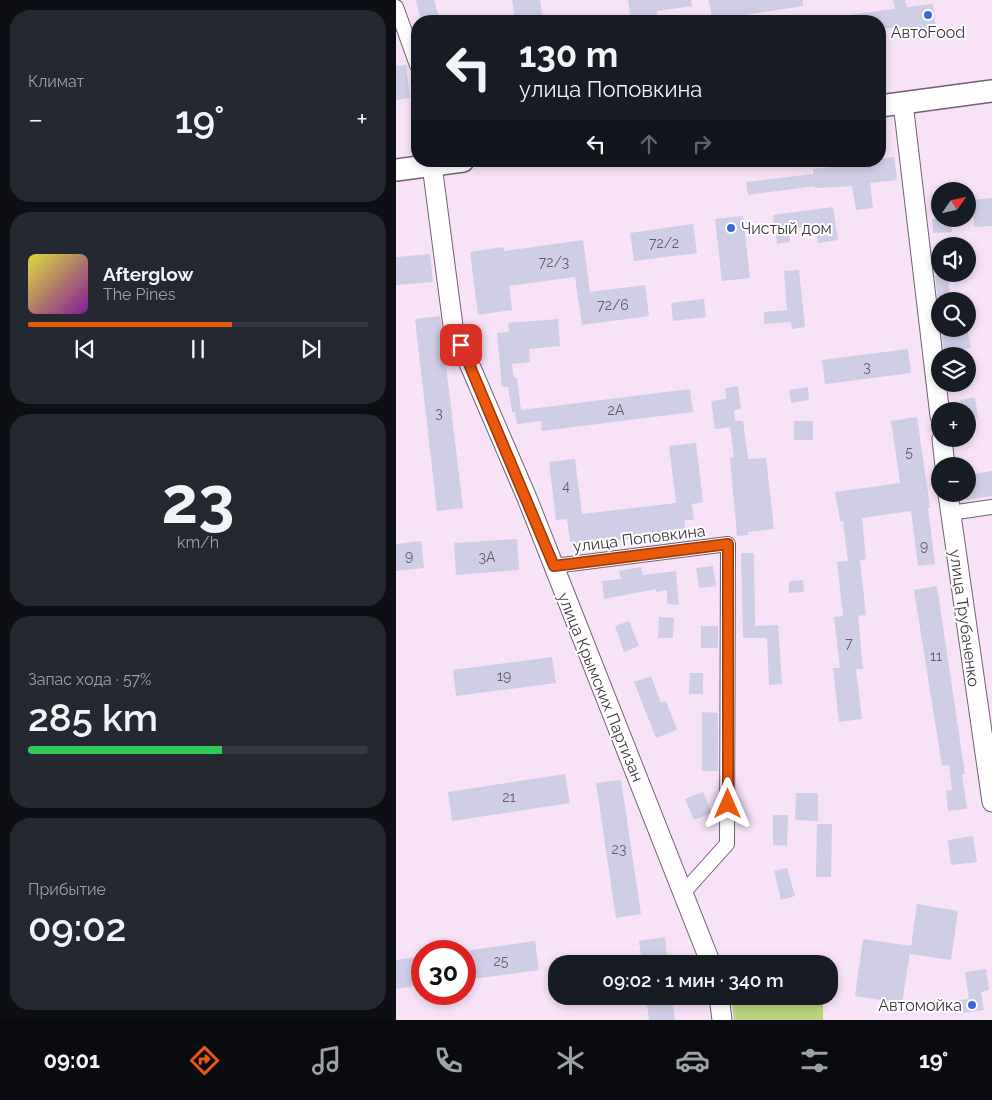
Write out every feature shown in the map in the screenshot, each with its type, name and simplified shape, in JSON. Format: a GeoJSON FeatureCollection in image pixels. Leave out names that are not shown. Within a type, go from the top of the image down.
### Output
{"type":"FeatureCollection","features":[{"type":"Feature","properties":{"kind":"main road"},"geometry":{"type":"LineString","coordinates":[[886,105],[992,91]]}},
{"type":"Feature","properties":{"kind":"main road"},"geometry":{"type":"LineString","coordinates":[[903,103],[938,402]]}},
{"type":"Feature","properties":{"kind":"main road"},"geometry":{"type":"LineString","coordinates":[[396,170],[411,167]]}},
{"type":"Feature","properties":{"kind":"main road","name":"улица Крымских Партизан"},"geometry":{"type":"LineString","coordinates":[[433,167],[453,326],[554,566],[707,955]]}},
{"type":"Feature","properties":{"kind":"main road","name":"улица Трубаченко"},"geometry":{"type":"LineString","coordinates":[[949,502],[992,802]]}},
{"type":"Feature","properties":{"kind":"main road"},"geometry":{"type":"LineString","coordinates":[[720,1005],[722,1020]]}},
{"type":"Feature","properties":{"kind":"street"},"geometry":{"type":"LineString","coordinates":[[396,7],[411,48]]}},
{"type":"Feature","properties":{"kind":"street"},"geometry":{"type":"LineString","coordinates":[[950,513],[992,507]]}},
{"type":"Feature","properties":{"kind":"street","name":"улица Поповкина"},"geometry":{"type":"LineString","coordinates":[[554,566],[728,544],[728,844],[683,893]]}},
{"type":"Feature","properties":{"kind":"green space"},"geometry":{"type":"Polygon","coordinates":[[[732,1005],[823,1005],[823,1020],[734,1020],[732,1005]]]}},
{"type":"Feature","properties":{"kind":"building"},"geometry":{"type":"Polygon","coordinates":[[[416,0],[434,0],[438,15],[420,15],[416,0]]]}},
{"type":"Feature","properties":{"kind":"building"},"geometry":{"type":"Polygon","coordinates":[[[512,0],[540,0],[542,15],[514,15],[512,0]]]}},
{"type":"Feature","properties":{"kind":"building"},"geometry":{"type":"Polygon","coordinates":[[[628,0],[691,0],[692,6],[657,11],[657,15],[630,15],[628,0]]]}},
{"type":"Feature","properties":{"kind":"building"},"geometry":{"type":"Polygon","coordinates":[[[709,0],[803,0],[803,6],[744,15],[711,15],[709,0]]]}},
{"type":"Feature","properties":{"kind":"building"},"geometry":{"type":"Polygon","coordinates":[[[893,0],[905,0],[907,7],[933,4],[936,29],[900,34],[899,27],[886,28],[886,15],[848,15],[895,9],[893,0]]]}},
{"type":"Feature","properties":{"kind":"building"},"geometry":{"type":"Polygon","coordinates":[[[406,65],[410,98],[396,100],[396,66],[406,65]]]}},
{"type":"Feature","properties":{"kind":"building"},"geometry":{"type":"Polygon","coordinates":[[[894,157],[897,180],[870,183],[873,208],[856,210],[852,186],[815,188],[815,186],[748,195],[746,182],[813,174],[813,169],[886,167],[886,158],[894,157]]]}},
{"type":"Feature","properties":{"kind":"building"},"geometry":{"type":"Polygon","coordinates":[[[992,198],[992,226],[976,227],[976,200],[992,198]]]}},
{"type":"Feature","properties":{"kind":"building"},"geometry":{"type":"Polygon","coordinates":[[[833,207],[838,240],[818,243],[816,225],[789,229],[790,242],[777,244],[773,215],[833,207]]]}},
{"type":"Feature","properties":{"kind":"building"},"geometry":{"type":"Polygon","coordinates":[[[743,216],[750,278],[722,281],[715,219],[743,216]]]}},
{"type":"Feature","properties":{"kind":"building"},"geometry":{"type":"Polygon","coordinates":[[[693,224],[697,253],[634,261],[630,233],[693,224]]]}},
{"type":"Feature","properties":{"kind":"building"},"geometry":{"type":"Polygon","coordinates":[[[933,228],[952,228],[952,232],[933,233],[933,228]]]}},
{"type":"Feature","properties":{"kind":"building"},"geometry":{"type":"Polygon","coordinates":[[[583,240],[590,292],[645,285],[649,316],[582,325],[575,277],[509,286],[512,310],[478,315],[470,252],[503,247],[504,251],[583,240]]]}},
{"type":"Feature","properties":{"kind":"building"},"geometry":{"type":"Polygon","coordinates":[[[430,254],[433,282],[396,285],[396,257],[430,254]]]}},
{"type":"Feature","properties":{"kind":"building"},"geometry":{"type":"Polygon","coordinates":[[[799,270],[805,327],[792,329],[791,322],[764,324],[764,312],[787,310],[784,271],[799,270]]]}},
{"type":"Feature","properties":{"kind":"building"},"geometry":{"type":"Polygon","coordinates":[[[936,282],[948,282],[950,292],[937,292],[936,282]]]}},
{"type":"Feature","properties":{"kind":"building"},"geometry":{"type":"Polygon","coordinates":[[[704,299],[706,317],[673,321],[671,303],[704,299]]]}},
{"type":"Feature","properties":{"kind":"building"},"geometry":{"type":"Polygon","coordinates":[[[440,316],[463,508],[437,511],[415,319],[440,316]]]}},
{"type":"Feature","properties":{"kind":"building"},"geometry":{"type":"Polygon","coordinates":[[[558,319],[560,346],[529,349],[530,362],[512,364],[514,378],[517,378],[521,410],[690,389],[693,412],[542,431],[541,421],[517,424],[515,412],[512,412],[508,387],[502,387],[497,333],[509,332],[508,323],[558,319]]]}},
{"type":"Feature","properties":{"kind":"building"},"geometry":{"type":"Polygon","coordinates":[[[942,337],[969,337],[971,347],[944,347],[942,337]]]}},
{"type":"Feature","properties":{"kind":"building"},"geometry":{"type":"Polygon","coordinates":[[[908,349],[911,373],[825,384],[822,360],[908,349]]]}},
{"type":"Feature","properties":{"kind":"building"},"geometry":{"type":"Polygon","coordinates":[[[738,386],[741,409],[734,410],[735,421],[743,421],[748,459],[766,458],[774,529],[748,532],[748,535],[737,536],[730,458],[734,457],[730,427],[715,429],[711,401],[726,399],[725,388],[738,386]]]}},
{"type":"Feature","properties":{"kind":"building"},"geometry":{"type":"Polygon","coordinates":[[[808,387],[809,400],[791,403],[789,390],[808,387]]]}},
{"type":"Feature","properties":{"kind":"building"},"geometry":{"type":"Polygon","coordinates":[[[975,397],[976,402],[960,402],[960,400],[975,397]]]}},
{"type":"Feature","properties":{"kind":"building"},"geometry":{"type":"Polygon","coordinates":[[[917,417],[930,508],[928,508],[935,564],[918,566],[911,511],[862,518],[866,559],[860,560],[866,615],[858,616],[863,669],[856,669],[862,719],[839,722],[833,668],[840,668],[834,617],[843,616],[837,562],[848,561],[843,521],[840,521],[835,492],[900,483],[891,421],[917,417]]]}},
{"type":"Feature","properties":{"kind":"building"},"geometry":{"type":"Polygon","coordinates":[[[794,421],[813,421],[813,440],[794,440],[794,421]]]}},
{"type":"Feature","properties":{"kind":"building"},"geometry":{"type":"Polygon","coordinates":[[[696,443],[703,502],[692,504],[694,520],[685,520],[684,532],[571,546],[567,519],[556,520],[549,462],[575,459],[582,514],[676,503],[669,446],[696,443]]]}},
{"type":"Feature","properties":{"kind":"building"},"geometry":{"type":"Polygon","coordinates":[[[992,471],[992,496],[976,499],[976,474],[992,471]]]}},
{"type":"Feature","properties":{"kind":"building"},"geometry":{"type":"Polygon","coordinates":[[[517,539],[519,570],[456,575],[454,543],[517,539]]]}},
{"type":"Feature","properties":{"kind":"building"},"geometry":{"type":"Polygon","coordinates":[[[421,541],[424,568],[396,571],[396,544],[421,541]]]}},
{"type":"Feature","properties":{"kind":"building"},"geometry":{"type":"Polygon","coordinates":[[[741,553],[754,553],[755,626],[778,625],[782,684],[769,685],[767,638],[743,638],[741,553]]]}},
{"type":"Feature","properties":{"kind":"building"},"geometry":{"type":"Polygon","coordinates":[[[713,566],[716,586],[699,588],[696,568],[713,566]]]}},
{"type":"Feature","properties":{"kind":"building"},"geometry":{"type":"Polygon","coordinates":[[[641,567],[643,575],[676,571],[679,605],[667,604],[667,590],[656,592],[656,589],[604,599],[602,581],[621,579],[619,571],[641,567]]]}},
{"type":"Feature","properties":{"kind":"building"},"geometry":{"type":"Polygon","coordinates":[[[803,580],[804,592],[789,593],[789,581],[803,580]]]}},
{"type":"Feature","properties":{"kind":"building"},"geometry":{"type":"Polygon","coordinates":[[[937,586],[965,774],[962,774],[967,809],[948,811],[946,791],[952,790],[949,765],[942,766],[914,590],[937,586]]]}},
{"type":"Feature","properties":{"kind":"building"},"geometry":{"type":"Polygon","coordinates":[[[659,617],[674,618],[673,638],[658,638],[659,617]]]}},
{"type":"Feature","properties":{"kind":"building"},"geometry":{"type":"Polygon","coordinates":[[[629,621],[639,646],[624,652],[615,626],[629,621]]]}},
{"type":"Feature","properties":{"kind":"building"},"geometry":{"type":"Polygon","coordinates":[[[701,626],[718,626],[718,648],[701,648],[701,626]]]}},
{"type":"Feature","properties":{"kind":"building"},"geometry":{"type":"Polygon","coordinates":[[[552,657],[556,683],[456,696],[453,670],[552,657]]]}},
{"type":"Feature","properties":{"kind":"building"},"geometry":{"type":"Polygon","coordinates":[[[690,673],[703,673],[703,694],[689,694],[690,673]]]}},
{"type":"Feature","properties":{"kind":"building"},"geometry":{"type":"Polygon","coordinates":[[[651,676],[661,703],[666,701],[677,730],[656,738],[634,682],[651,676]]]}},
{"type":"Feature","properties":{"kind":"building"},"geometry":{"type":"Polygon","coordinates":[[[702,712],[718,713],[718,771],[702,771],[702,712]]]}},
{"type":"Feature","properties":{"kind":"building"},"geometry":{"type":"Polygon","coordinates":[[[565,774],[570,803],[452,821],[448,792],[565,774]]]}},
{"type":"Feature","properties":{"kind":"building"},"geometry":{"type":"Polygon","coordinates":[[[621,780],[641,914],[616,918],[596,783],[621,780]]]}},
{"type":"Feature","properties":{"kind":"building"},"geometry":{"type":"Polygon","coordinates":[[[703,792],[712,813],[694,820],[685,799],[703,792]]]}},
{"type":"Feature","properties":{"kind":"building"},"geometry":{"type":"Polygon","coordinates":[[[796,793],[818,793],[818,821],[795,820],[796,793]]]}},
{"type":"Feature","properties":{"kind":"building"},"geometry":{"type":"Polygon","coordinates":[[[773,815],[788,815],[787,846],[773,845],[773,815]]]}},
{"type":"Feature","properties":{"kind":"building"},"geometry":{"type":"Polygon","coordinates":[[[817,824],[832,824],[831,877],[816,877],[817,824]]]}},
{"type":"Feature","properties":{"kind":"building"},"geometry":{"type":"Polygon","coordinates":[[[973,836],[977,862],[951,865],[948,840],[973,836]]]}},
{"type":"Feature","properties":{"kind":"building"},"geometry":{"type":"Polygon","coordinates":[[[787,868],[795,896],[781,900],[774,871],[787,868]]]}},
{"type":"Feature","properties":{"kind":"building"},"geometry":{"type":"Polygon","coordinates":[[[917,904],[958,911],[951,960],[910,954],[917,904]]]}},
{"type":"Feature","properties":{"kind":"building"},"geometry":{"type":"Polygon","coordinates":[[[665,937],[667,955],[641,955],[639,941],[665,937]]]}},
{"type":"Feature","properties":{"kind":"building"},"geometry":{"type":"Polygon","coordinates":[[[863,939],[911,946],[902,1003],[855,996],[863,939]]]}},
{"type":"Feature","properties":{"kind":"building"},"geometry":{"type":"Polygon","coordinates":[[[535,941],[539,970],[476,979],[476,949],[535,941]]]}},
{"type":"Feature","properties":{"kind":"building"},"geometry":{"type":"Polygon","coordinates":[[[411,958],[411,987],[396,989],[396,960],[411,958]]]}},
{"type":"Feature","properties":{"kind":"building"},"geometry":{"type":"Polygon","coordinates":[[[986,969],[989,990],[981,992],[984,1010],[962,1013],[960,1000],[969,999],[965,972],[986,969]]]}},
{"type":"Feature","properties":{"kind":"building"},"geometry":{"type":"Polygon","coordinates":[[[647,1005],[673,1005],[675,1020],[649,1020],[647,1005]]]}},
{"type":"Feature","properties":{"kind":"place","name":"АвтоFood"},"geometry":{"type":"Point","coordinates":[928,15]}},
{"type":"Feature","properties":{"kind":"place","name":"Чистый дом"},"geometry":{"type":"Point","coordinates":[731,228]}},
{"type":"Feature","properties":{"kind":"place","name":"Автомойка"},"geometry":{"type":"Point","coordinates":[972,1005]}},
{"type":"Feature","properties":{"kind":"route"},"geometry":{"type":"LineString","coordinates":[[461,345],[554,566],[728,544],[728,804]]}}]}
